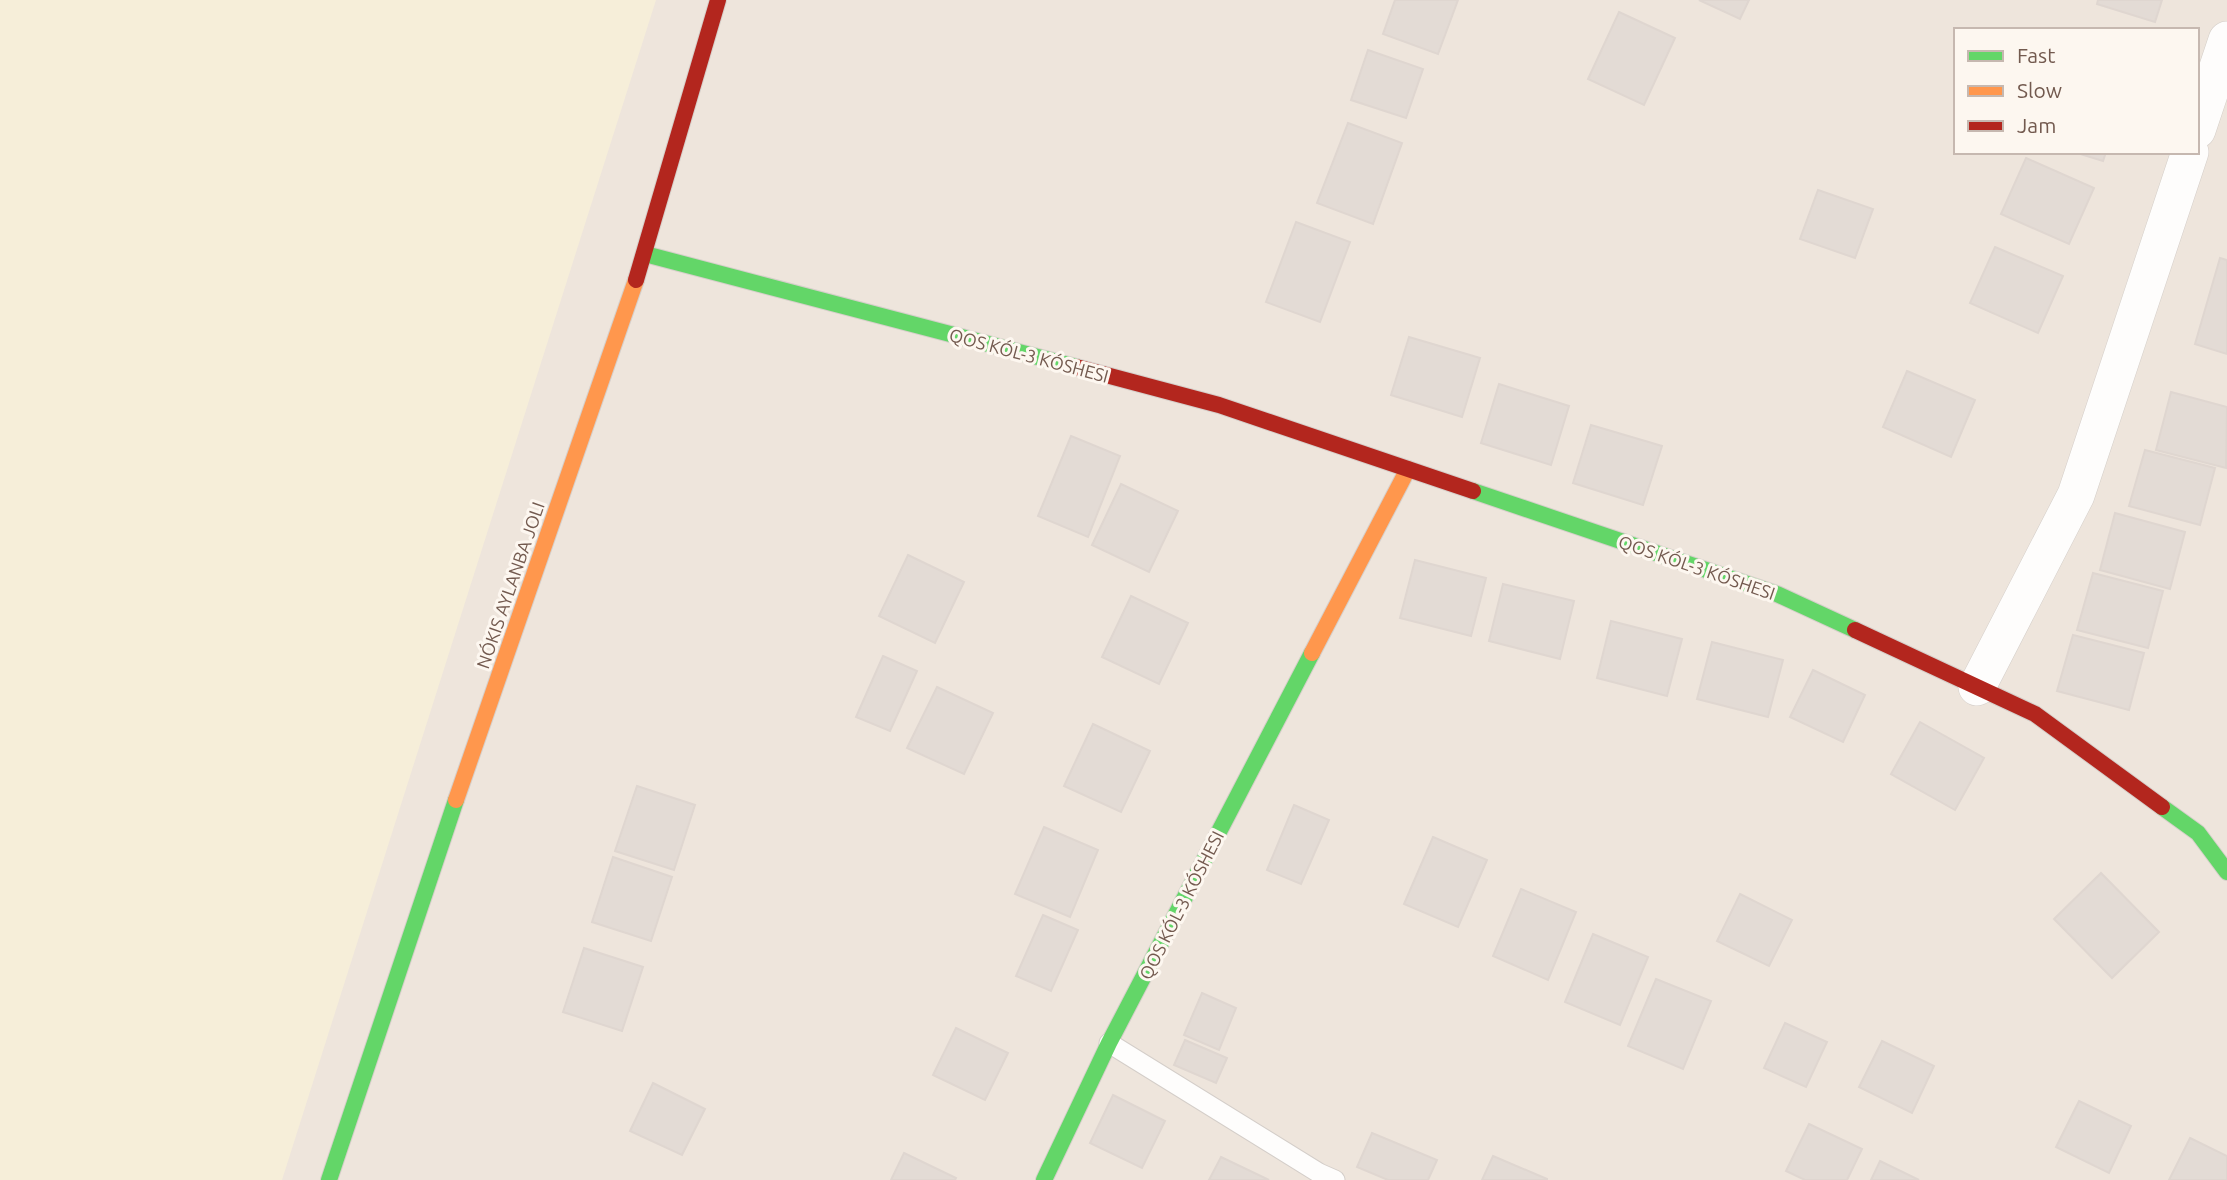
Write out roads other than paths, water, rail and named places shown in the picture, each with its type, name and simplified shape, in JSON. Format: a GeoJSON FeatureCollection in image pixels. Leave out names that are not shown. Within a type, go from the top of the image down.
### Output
{"type":"FeatureCollection","features":[{"type":"Feature","properties":{"kind":"street"},"geometry":{"type":"LineString","coordinates":[[329,1180],[426,888],[645,254],[718,0]]}},
{"type":"Feature","properties":{"kind":"street"},"geometry":{"type":"LineString","coordinates":[[2199,124],[2227,40]]}},
{"type":"Feature","properties":{"kind":"street"},"geometry":{"type":"LineString","coordinates":[[1977,687],[2076,495],[2189,154]]}},
{"type":"Feature","properties":{"kind":"street","name":"QOS KÓL-3 KÓSHESI"},"geometry":{"type":"LineString","coordinates":[[645,254],[1219,405],[1777,594],[2035,715],[2198,833],[2227,872]]}},
{"type":"Feature","properties":{"kind":"street","name":"QOS KÓL-3 KÓSHESI"},"geometry":{"type":"LineString","coordinates":[[1044,1180],[1110,1044],[1408,469]]}},
{"type":"Feature","properties":{"kind":"lane"},"geometry":{"type":"LineString","coordinates":[[1110,1044],[1319,1173],[1335,1180]]}}]}
